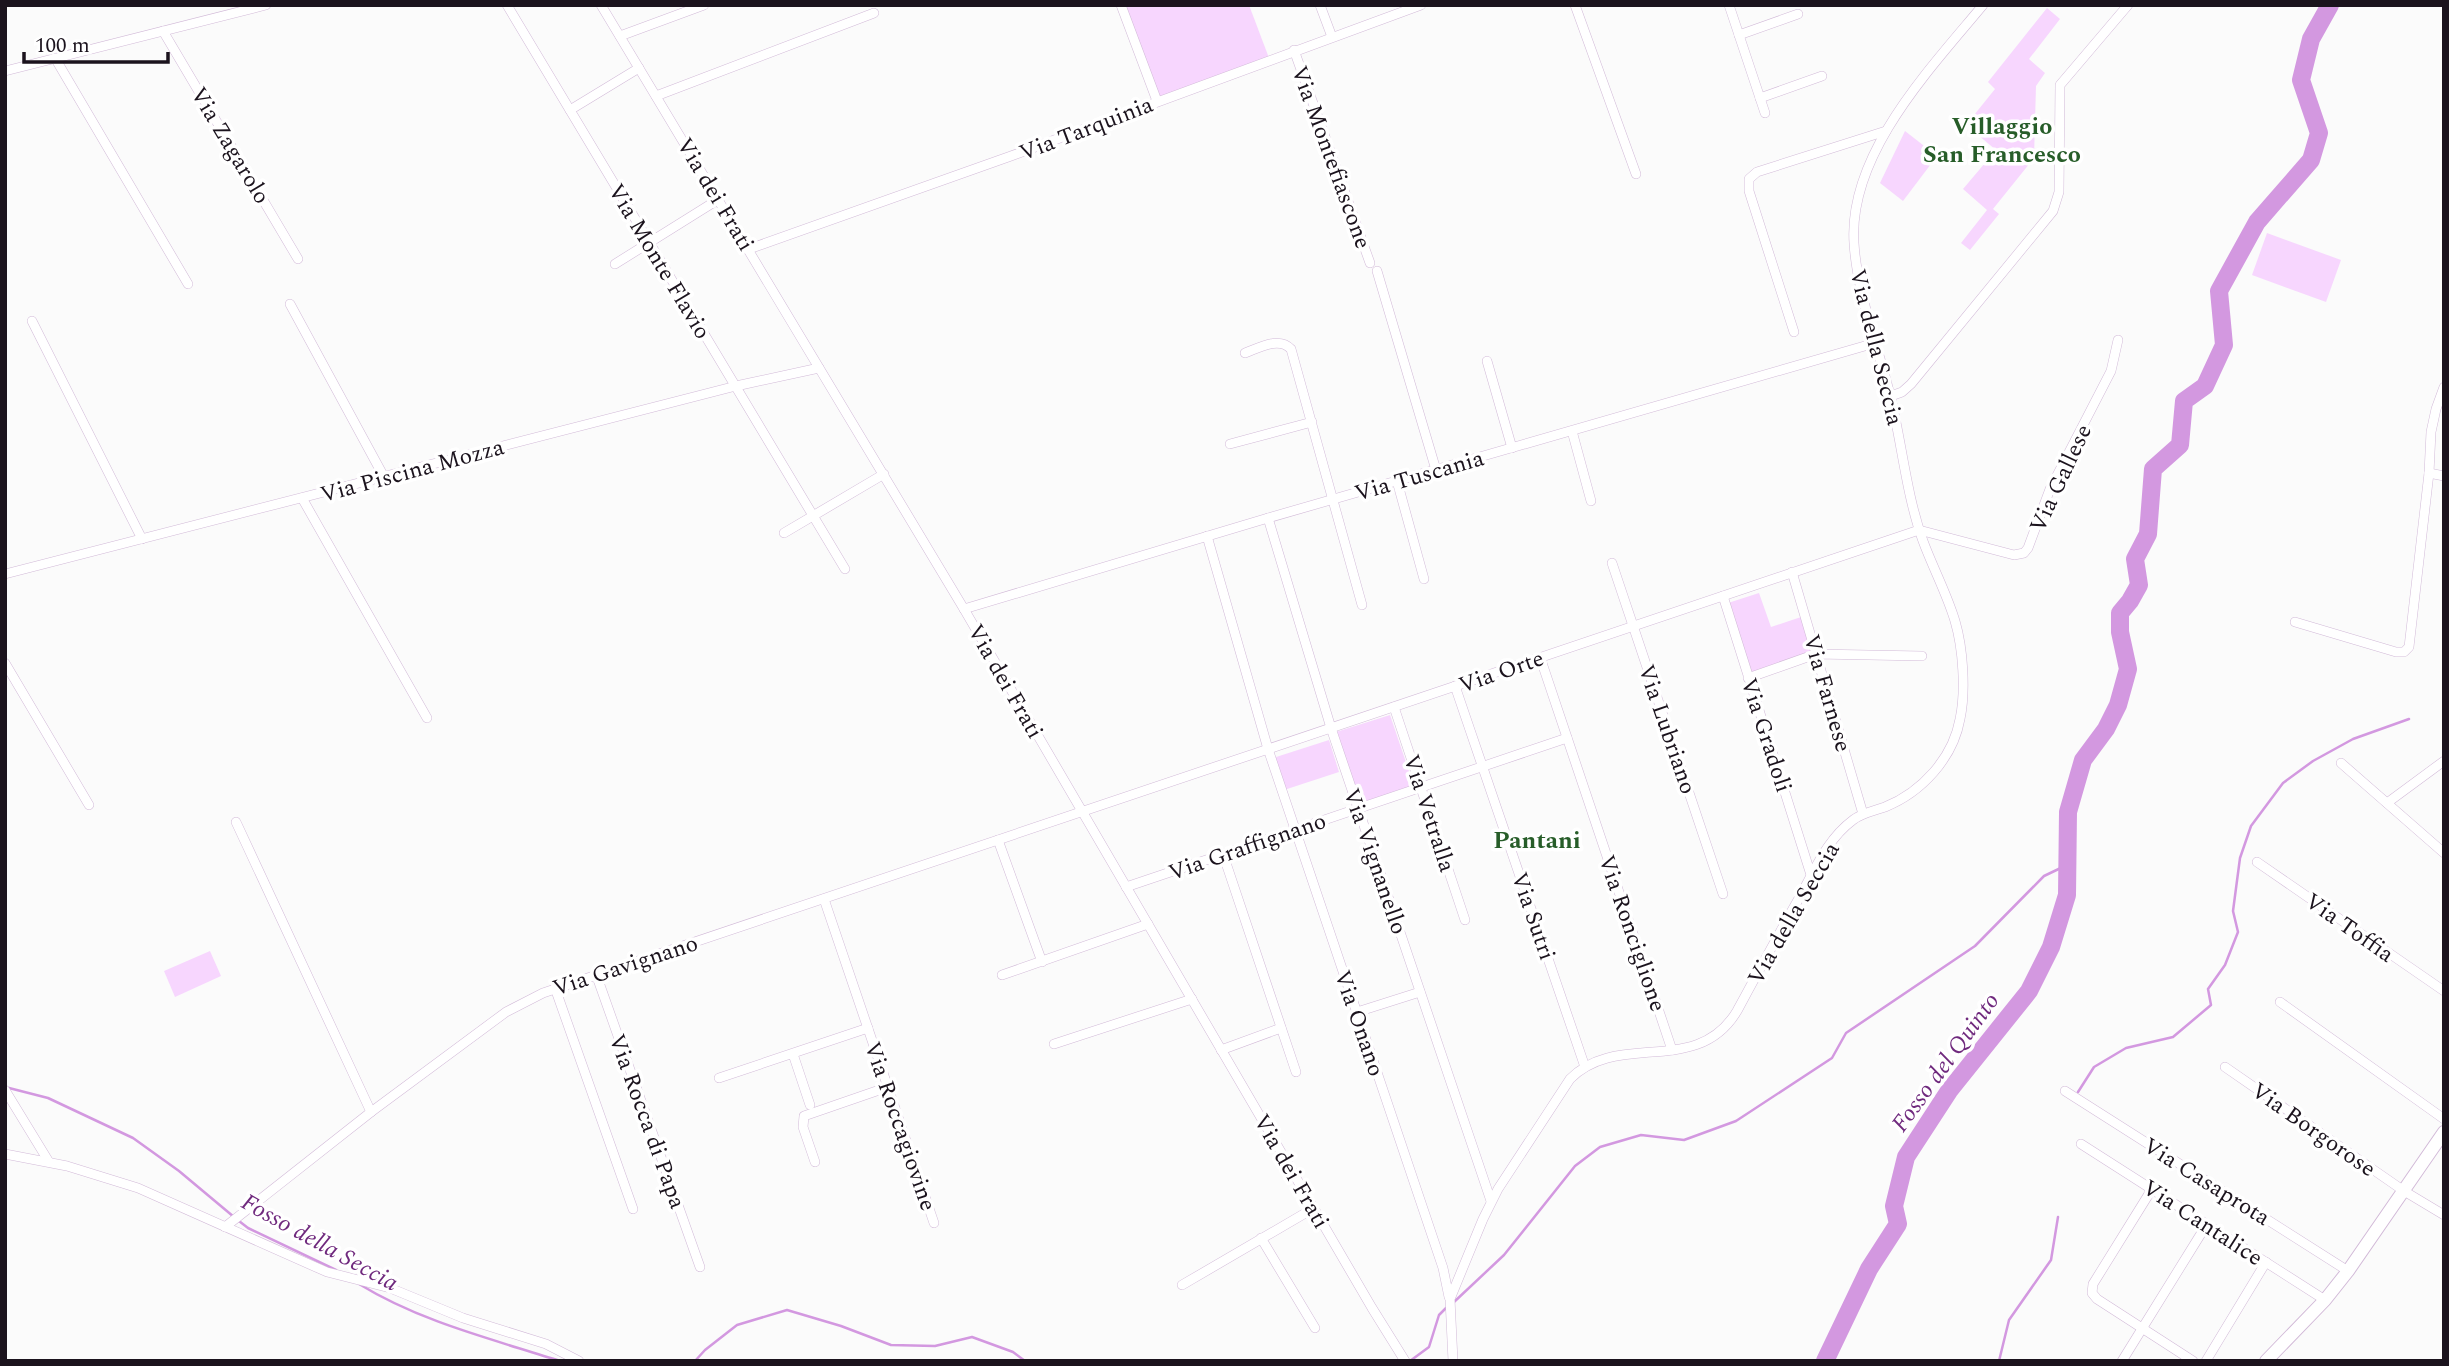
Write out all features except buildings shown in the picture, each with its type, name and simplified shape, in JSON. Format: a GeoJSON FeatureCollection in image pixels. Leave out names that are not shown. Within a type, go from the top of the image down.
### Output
{"type":"FeatureCollection","features":[{"type":"Feature","properties":{"kind":"main road"},"geometry":{"type":"LineString","coordinates":[[2266,1361],[2325,1300],[2348,1271],[2444,1132]]}},
{"type":"Feature","properties":{"kind":"street"},"geometry":{"type":"LineString","coordinates":[[5,71],[163,31],[236,9],[266,5]]}},
{"type":"Feature","properties":{"kind":"street","name":"Via Monte Flavio"},"geometry":{"type":"LineString","coordinates":[[507,5],[845,569]]}},
{"type":"Feature","properties":{"kind":"street","name":"Via dei Frati"},"geometry":{"type":"LineString","coordinates":[[601,5],[884,474],[1403,1357]]}},
{"type":"Feature","properties":{"kind":"street"},"geometry":{"type":"LineString","coordinates":[[620,36],[704,5]]}},
{"type":"Feature","properties":{"kind":"street"},"geometry":{"type":"LineString","coordinates":[[1121,5],[1157,101]]}},
{"type":"Feature","properties":{"kind":"street"},"geometry":{"type":"LineString","coordinates":[[1320,5],[1332,37]]}},
{"type":"Feature","properties":{"kind":"street","name":"Via Tarquinia"},"geometry":{"type":"LineString","coordinates":[[749,249],[1421,5]]}},
{"type":"Feature","properties":{"kind":"street"},"geometry":{"type":"LineString","coordinates":[[1575,5],[1636,174]]}},
{"type":"Feature","properties":{"kind":"street"},"geometry":{"type":"LineString","coordinates":[[1729,5],[1765,113]]}},
{"type":"Feature","properties":{"kind":"street","name":"Via della Seccia"},"geometry":{"type":"LineString","coordinates":[[1453,1361],[1450,1299],[1490,1202],[1574,1075],[1585,1067],[1615,1056],[1672,1050],[1707,1041],[1727,1026],[1831,842],[1851,821],[1895,802],[1926,781],[1949,751],[1959,723],[1963,690],[1957,629],[1919,530],[1891,396],[1875,343],[1855,257],[1854,226],[1863,187],[1886,131],[1911,93],[1983,5]]}},
{"type":"Feature","properties":{"kind":"street"},"geometry":{"type":"LineString","coordinates":[[1891,396],[1902,392],[1911,384],[2053,211],[2059,195],[2060,85],[2128,5]]}},
{"type":"Feature","properties":{"kind":"street"},"geometry":{"type":"LineString","coordinates":[[656,96],[874,13]]}},
{"type":"Feature","properties":{"kind":"street"},"geometry":{"type":"LineString","coordinates":[[1739,35],[1798,14]]}},
{"type":"Feature","properties":{"kind":"street","name":"Via Zagarolo"},"geometry":{"type":"LineString","coordinates":[[163,31],[299,259]]}},
{"type":"Feature","properties":{"kind":"street","name":"Via Montefiascone"},"geometry":{"type":"LineString","coordinates":[[1294,50],[1370,263]]}},
{"type":"Feature","properties":{"kind":"street"},"geometry":{"type":"LineString","coordinates":[[55,58],[188,284]]}},
{"type":"Feature","properties":{"kind":"street"},"geometry":{"type":"LineString","coordinates":[[570,110],[639,68]]}},
{"type":"Feature","properties":{"kind":"street"},"geometry":{"type":"LineString","coordinates":[[1760,98],[1822,76]]}},
{"type":"Feature","properties":{"kind":"street"},"geometry":{"type":"LineString","coordinates":[[1794,332],[1749,191],[1749,179],[1757,172],[1886,131]]}},
{"type":"Feature","properties":{"kind":"street"},"geometry":{"type":"LineString","coordinates":[[615,264],[719,199]]}},
{"type":"Feature","properties":{"kind":"street"},"geometry":{"type":"LineString","coordinates":[[1377,271],[1436,470]]}},
{"type":"Feature","properties":{"kind":"street"},"geometry":{"type":"LineString","coordinates":[[290,304],[384,477]]}},
{"type":"Feature","properties":{"kind":"street"},"geometry":{"type":"LineString","coordinates":[[32,321],[142,539]]}},
{"type":"Feature","properties":{"kind":"street","name":"Via Gallese"},"geometry":{"type":"LineString","coordinates":[[1919,530],[2014,555],[2026,551],[2052,485],[2108,376],[2118,340]]}},
{"type":"Feature","properties":{"kind":"street"},"geometry":{"type":"LineString","coordinates":[[1245,353],[1276,343],[1288,345],[1292,351],[1362,605]]}},
{"type":"Feature","properties":{"kind":"street","name":"Via Tuscania"},"geometry":{"type":"LineString","coordinates":[[964,609],[1268,518],[1875,343]]}},
{"type":"Feature","properties":{"kind":"street"},"geometry":{"type":"LineString","coordinates":[[1487,361],[1512,448]]}},
{"type":"Feature","properties":{"kind":"street","name":"Via Piscina Mozza"},"geometry":{"type":"LineString","coordinates":[[5,574],[736,386],[819,368]]}},
{"type":"Feature","properties":{"kind":"street"},"geometry":{"type":"LineString","coordinates":[[2295,622],[2396,652],[2408,649],[2412,641],[2413,604],[2420,564],[2433,420],[2444,387]]}},
{"type":"Feature","properties":{"kind":"street"},"geometry":{"type":"LineString","coordinates":[[1230,444],[1312,422]]}},
{"type":"Feature","properties":{"kind":"street"},"geometry":{"type":"LineString","coordinates":[[1572,431],[1591,501]]}},
{"type":"Feature","properties":{"kind":"street"},"geometry":{"type":"LineString","coordinates":[[2429,473],[2444,476]]}},
{"type":"Feature","properties":{"kind":"street"},"geometry":{"type":"LineString","coordinates":[[784,533],[884,474]]}},
{"type":"Feature","properties":{"kind":"street"},"geometry":{"type":"LineString","coordinates":[[1397,481],[1424,579]]}},
{"type":"Feature","properties":{"kind":"street"},"geometry":{"type":"LineString","coordinates":[[302,498],[427,719]]}},
{"type":"Feature","properties":{"kind":"street","name":"Via Vignanello"},"geometry":{"type":"LineString","coordinates":[[1268,518],[1331,728],[1490,1202]]}},
{"type":"Feature","properties":{"kind":"street","name":"Via Orte"},"geometry":{"type":"LineString","coordinates":[[1082,812],[1919,530]]}},
{"type":"Feature","properties":{"kind":"street","name":"Via Onano"},"geometry":{"type":"LineString","coordinates":[[1207,536],[1268,749],[1443,1268],[1450,1299]]}},
{"type":"Feature","properties":{"kind":"street","name":"Via Lubriano"},"geometry":{"type":"LineString","coordinates":[[1612,563],[1723,894]]}},
{"type":"Feature","properties":{"kind":"street","name":"Via Farnese"},"geometry":{"type":"LineString","coordinates":[[1792,572],[1863,814]]}},
{"type":"Feature","properties":{"kind":"street","name":"Via Gradoli"},"geometry":{"type":"LineString","coordinates":[[1723,596],[1811,875]]}},
{"type":"Feature","properties":{"kind":"street"},"geometry":{"type":"LineString","coordinates":[[1748,678],[1816,654],[1922,656]]}},
{"type":"Feature","properties":{"kind":"street","name":"Via Ronciglione"},"geometry":{"type":"LineString","coordinates":[[1540,657],[1672,1050]]}},
{"type":"Feature","properties":{"kind":"street"},"geometry":{"type":"LineString","coordinates":[[5,663],[89,805]]}},
{"type":"Feature","properties":{"kind":"street","name":"Via Sutri"},"geometry":{"type":"LineString","coordinates":[[1455,686],[1585,1067]]}},
{"type":"Feature","properties":{"kind":"street","name":"Via Vetralla"},"geometry":{"type":"LineString","coordinates":[[1394,707],[1465,920]]}},
{"type":"Feature","properties":{"kind":"street","name":"Via Graffignano"},"geometry":{"type":"LineString","coordinates":[[1126,887],[1567,738]]}},
{"type":"Feature","properties":{"kind":"street"},"geometry":{"type":"LineString","coordinates":[[2387,803],[2444,761]]}},
{"type":"Feature","properties":{"kind":"street"},"geometry":{"type":"LineString","coordinates":[[2341,763],[2444,853]]}},
{"type":"Feature","properties":{"kind":"street","name":"Via Gavignano"},"geometry":{"type":"LineString","coordinates":[[225,1227],[371,1112],[526,1000],[596,974],[1082,812]]}},
{"type":"Feature","properties":{"kind":"street"},"geometry":{"type":"LineString","coordinates":[[236,822],[371,1112]]}},
{"type":"Feature","properties":{"kind":"street"},"geometry":{"type":"LineString","coordinates":[[998,840],[1042,962]]}},
{"type":"Feature","properties":{"kind":"street"},"geometry":{"type":"LineString","coordinates":[[1223,854],[1296,1072]]}},
{"type":"Feature","properties":{"kind":"street","name":"Via Toffia"},"geometry":{"type":"LineString","coordinates":[[2257,862],[2444,991]]}},
{"type":"Feature","properties":{"kind":"street","name":"Via Roccagiovine"},"geometry":{"type":"LineString","coordinates":[[824,899],[934,1223]]}},
{"type":"Feature","properties":{"kind":"street"},"geometry":{"type":"LineString","coordinates":[[1002,975],[1148,924]]}},
{"type":"Feature","properties":{"kind":"street","name":"Via Rocca di Papa"},"geometry":{"type":"LineString","coordinates":[[596,974],[701,1267]]}},
{"type":"Feature","properties":{"kind":"street"},"geometry":{"type":"LineString","coordinates":[[555,988],[633,1209]]}},
{"type":"Feature","properties":{"kind":"street"},"geometry":{"type":"LineString","coordinates":[[1357,1012],[1420,992]]}},
{"type":"Feature","properties":{"kind":"street"},"geometry":{"type":"LineString","coordinates":[[1054,1044],[1192,999]]}},
{"type":"Feature","properties":{"kind":"street"},"geometry":{"type":"LineString","coordinates":[[2280,1002],[2444,1119]]}},
{"type":"Feature","properties":{"kind":"street","name":"Via Roccagiovine"},"geometry":{"type":"LineString","coordinates":[[719,1078],[868,1028]]}},
{"type":"Feature","properties":{"kind":"street"},"geometry":{"type":"LineString","coordinates":[[1221,1050],[1281,1028]]}},
{"type":"Feature","properties":{"kind":"street"},"geometry":{"type":"LineString","coordinates":[[793,1054],[810,1105]]}},
{"type":"Feature","properties":{"kind":"street","name":"Via Borgorose"},"geometry":{"type":"LineString","coordinates":[[2225,1068],[2404,1191],[2444,1215]]}},
{"type":"Feature","properties":{"kind":"street"},"geometry":{"type":"LineString","coordinates":[[815,1162],[803,1127],[804,1116],[888,1087]]}},
{"type":"Feature","properties":{"kind":"street","name":"Via Casaprota"},"geometry":{"type":"LineString","coordinates":[[2065,1091],[2348,1271]]}},
{"type":"Feature","properties":{"kind":"street"},"geometry":{"type":"LineString","coordinates":[[7,1092],[49,1162]]}},
{"type":"Feature","properties":{"kind":"street","name":"Via Cantalice"},"geometry":{"type":"LineString","coordinates":[[2081,1144],[2325,1300]]}},
{"type":"Feature","properties":{"kind":"street"},"geometry":{"type":"LineString","coordinates":[[5,1154],[49,1162],[138,1188],[337,1275],[390,1288],[467,1320],[536,1340],[579,1361]]}},
{"type":"Feature","properties":{"kind":"street"},"geometry":{"type":"LineString","coordinates":[[2152,1189],[2091,1290],[2097,1299],[2193,1361]]}},
{"type":"Feature","properties":{"kind":"street"},"geometry":{"type":"LineString","coordinates":[[1182,1285],[1314,1208]]}},
{"type":"Feature","properties":{"kind":"street"},"geometry":{"type":"LineString","coordinates":[[2122,1361],[2207,1224]]}},
{"type":"Feature","properties":{"kind":"street"},"geometry":{"type":"LineString","coordinates":[[1261,1238],[1315,1328]]}},
{"type":"Feature","properties":{"kind":"street"},"geometry":{"type":"LineString","coordinates":[[2206,1361],[2266,1262]]}},
{"type":"Feature","properties":{"kind":"shaded area"},"geometry":{"type":"Polygon","coordinates":[[[1125,5],[1249,5],[1269,58],[1160,98],[1125,5]]]}},
{"type":"Feature","properties":{"kind":"shaded area"},"geometry":{"type":"Polygon","coordinates":[[[2047,8],[2060,19],[2029,59],[2045,73],[2036,86],[2034,158],[1993,209],[1999,214],[1970,250],[1961,243],[1987,210],[1963,189],[1996,150],[1966,125],[1995,89],[1988,82],[2047,8]]]}},
{"type":"Feature","properties":{"kind":"shaded area"},"geometry":{"type":"Polygon","coordinates":[[[1905,131],[1937,156],[1903,201],[1880,183],[1905,131]]]}},
{"type":"Feature","properties":{"kind":"shaded area"},"geometry":{"type":"Polygon","coordinates":[[[2267,233],[2341,260],[2326,302],[2252,275],[2267,233]]]}},
{"type":"Feature","properties":{"kind":"shaded area"},"geometry":{"type":"Polygon","coordinates":[[[1759,593],[1771,627],[1801,617],[1813,654],[1752,675],[1728,603],[1759,593]]]}},
{"type":"Feature","properties":{"kind":"shaded area"},"geometry":{"type":"Polygon","coordinates":[[[1390,715],[1414,786],[1359,804],[1336,732],[1390,715]]]}},
{"type":"Feature","properties":{"kind":"shaded area"},"geometry":{"type":"Polygon","coordinates":[[[1329,740],[1339,772],[1284,790],[1273,758],[1329,740]]]}},
{"type":"Feature","properties":{"kind":"shaded area"},"geometry":{"type":"Polygon","coordinates":[[[210,951],[221,976],[175,997],[164,971],[210,951]]]}},
{"type":"Feature","properties":{"kind":"waterway","name":"Fosso del Quinto"},"geometry":{"type":"LineString","coordinates":[[1825,1361],[1869,1269],[1898,1224],[1894,1206],[1906,1157],[1949,1091],[2029,991],[2051,947],[2067,895],[2068,812],[2083,760],[2106,729],[2118,705],[2128,669],[2120,632],[2120,613],[2139,585],[2135,559],[2148,534],[2153,469],[2180,445],[2184,401],[2205,386],[2224,345],[2219,291],[2257,222],[2311,160],[2319,133],[2301,80],[2311,39],[2330,5]]}},
{"type":"Feature","properties":{"kind":"waterway"},"geometry":{"type":"LineString","coordinates":[[2078,1092],[2094,1067],[2126,1048],[2173,1037],[2211,1005],[2208,989],[2225,965],[2238,932],[2233,911],[2240,858],[2251,826],[2283,783],[2313,761],[2353,739],[2409,719]]}},
{"type":"Feature","properties":{"kind":"waterway","name":"Fosso della Seccia"},"geometry":{"type":"LineString","coordinates":[[1454,1302],[1504,1255],[1575,1166],[1600,1147],[1641,1135],[1684,1140],[1736,1121],[1832,1058],[1846,1033],[1975,946],[2044,876],[2067,865]]}},
{"type":"Feature","properties":{"kind":"waterway","name":"Fosso della Seccia"},"geometry":{"type":"LineString","coordinates":[[9,1088],[48,1098],[133,1138],[179,1171],[234,1217]]}},
{"type":"Feature","properties":{"kind":"waterway"},"geometry":{"type":"LineString","coordinates":[[1999,1361],[2009,1320],[2051,1260],[2058,1217]]}},
{"type":"Feature","properties":{"kind":"waterway","name":"Fosso della Seccia"},"geometry":{"type":"LineString","coordinates":[[239,1221],[248,1228],[336,1270]]}},
{"type":"Feature","properties":{"kind":"waterway","name":"Fosso della Seccia"},"geometry":{"type":"LineString","coordinates":[[359,1284],[432,1319],[560,1361]]}},
{"type":"Feature","properties":{"kind":"waterway","name":"Fosso della Seccia"},"geometry":{"type":"LineString","coordinates":[[1410,1361],[1429,1347],[1439,1315],[1446,1308]]}},
{"type":"Feature","properties":{"kind":"waterway","name":"Fosso della Seccia"},"geometry":{"type":"LineString","coordinates":[[695,1361],[737,1325],[787,1310],[891,1345],[935,1346],[972,1337],[1013,1352],[1025,1361]]}},
{"type":"Feature","properties":{"kind":"district","name":"Villaggio San Francesco"},"geometry":{"type":"Point","coordinates":[2002,140]}},
{"type":"Feature","properties":{"kind":"district","name":"Pantani"},"geometry":{"type":"Point","coordinates":[1537,840]}}]}
